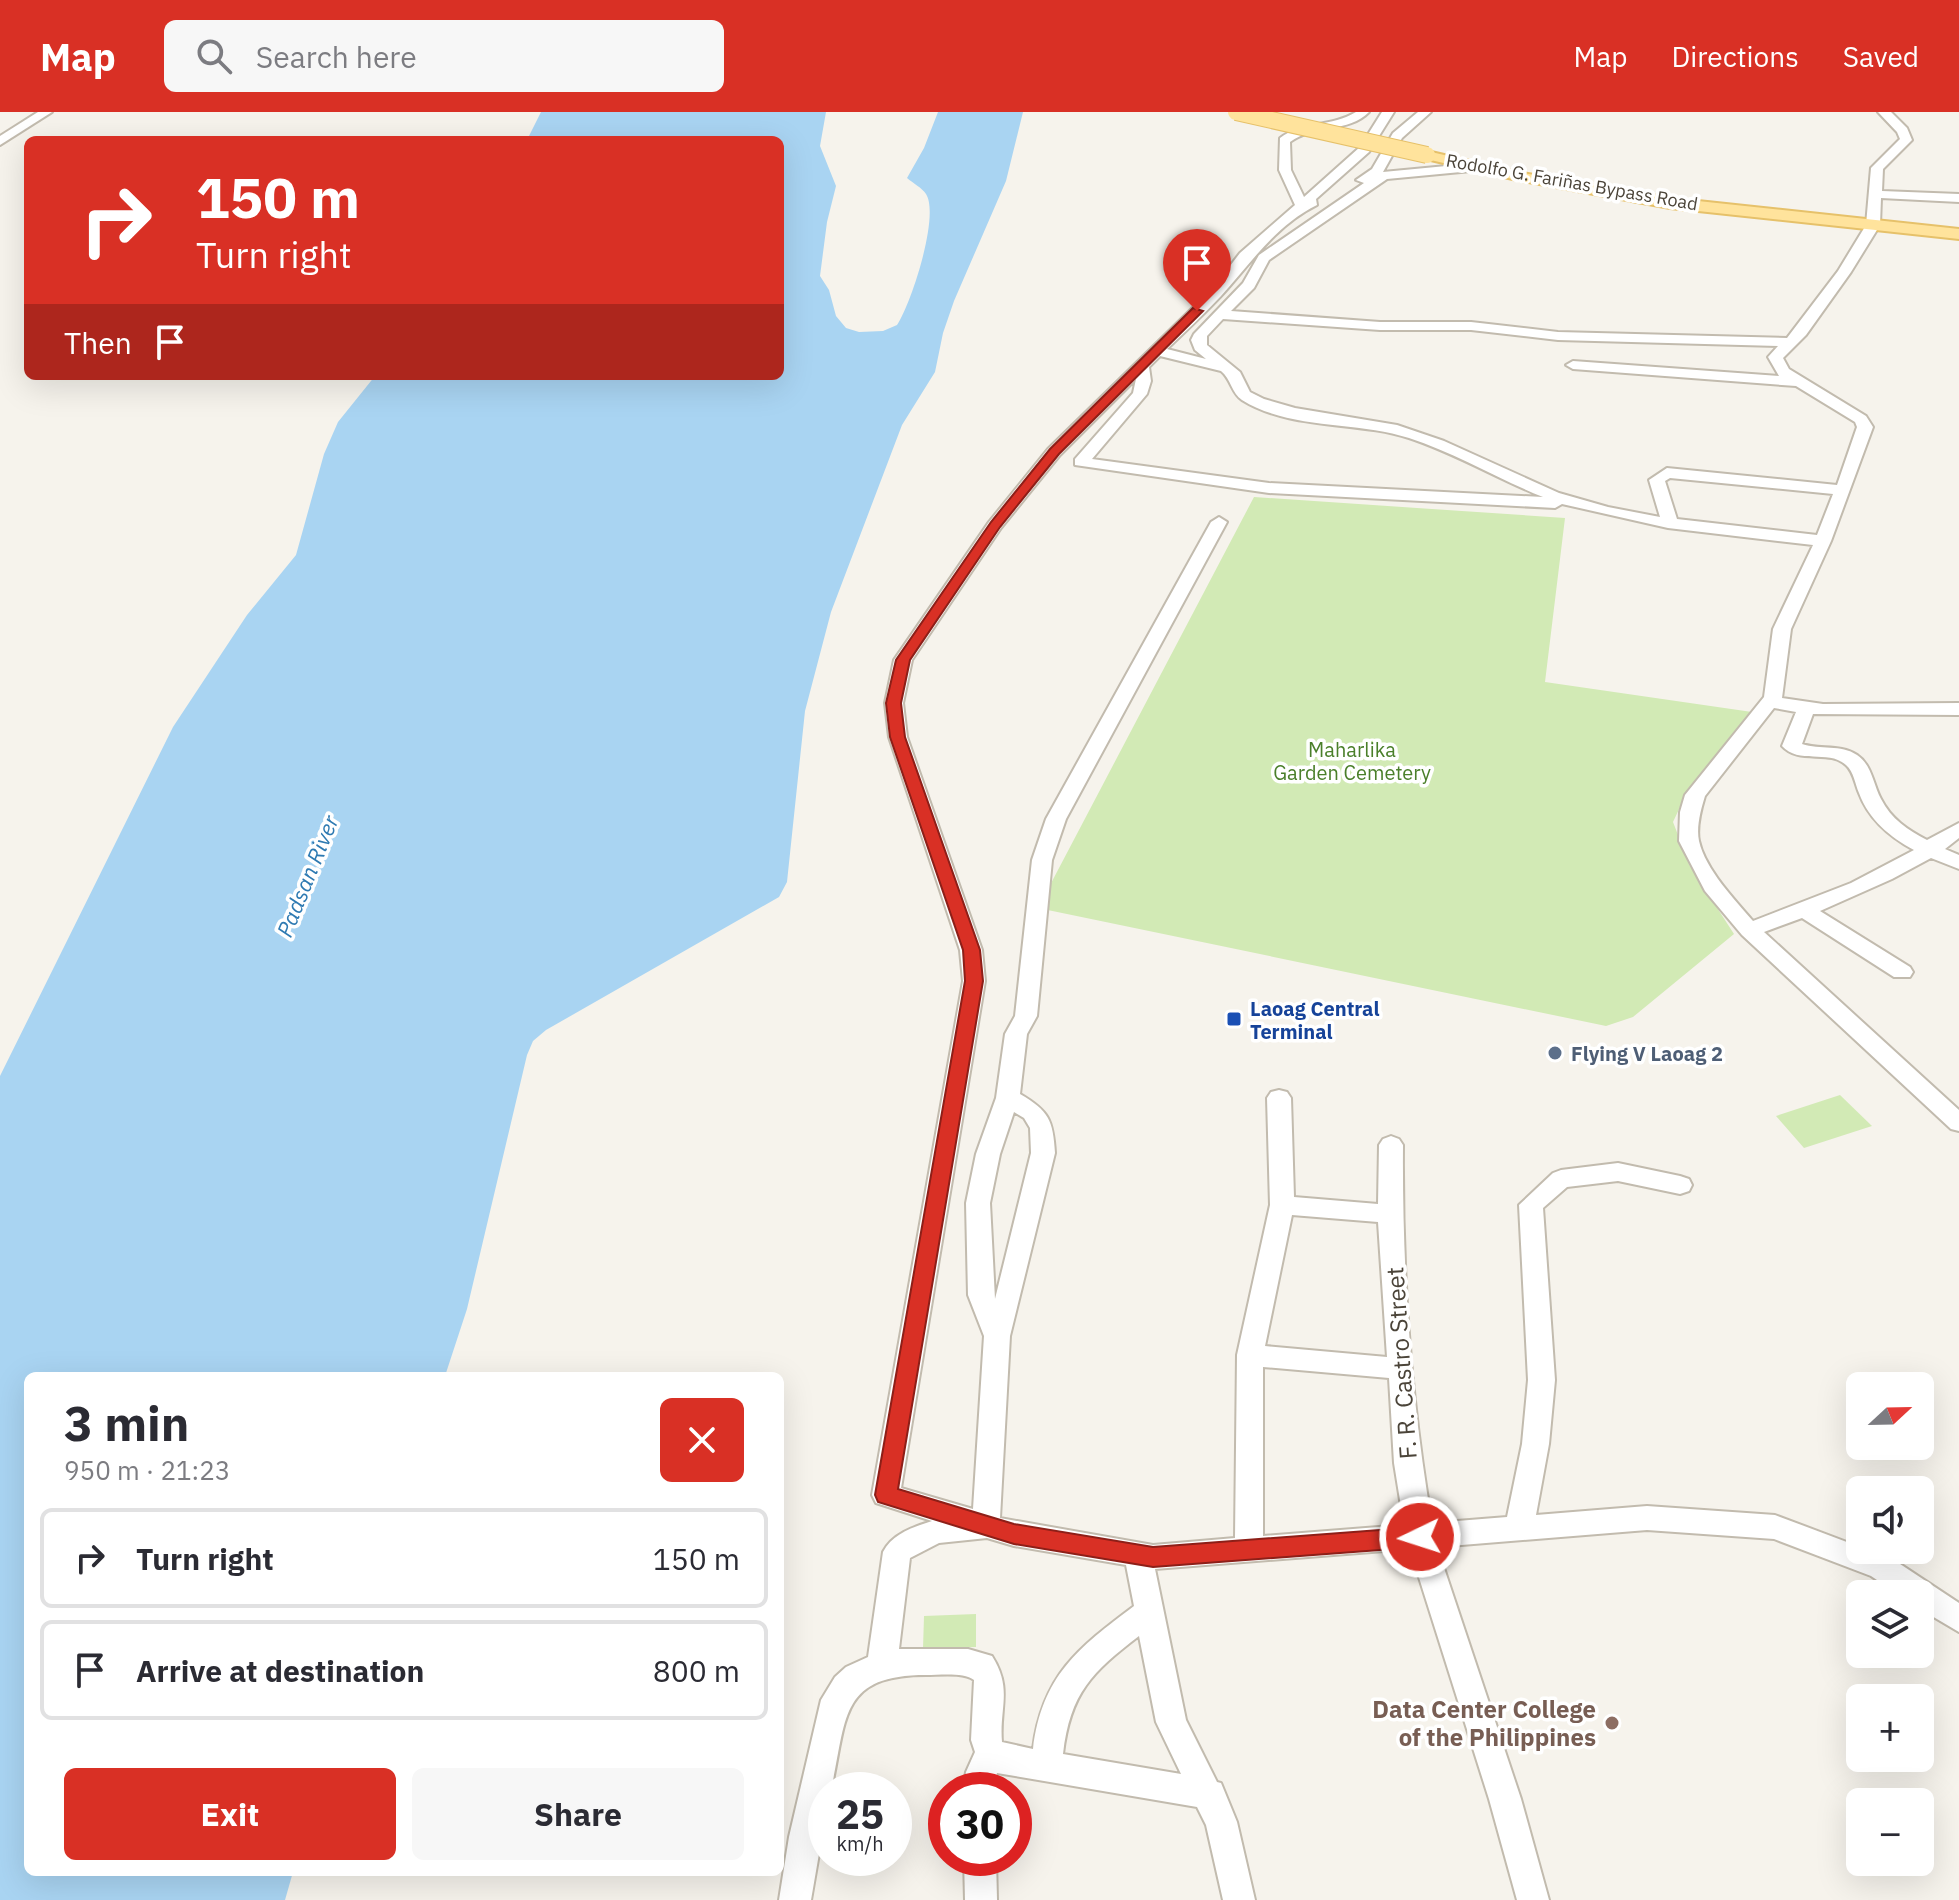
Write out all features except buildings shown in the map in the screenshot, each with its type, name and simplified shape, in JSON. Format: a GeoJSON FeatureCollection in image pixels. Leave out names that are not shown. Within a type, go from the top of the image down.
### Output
{"type":"FeatureCollection","features":[{"type":"Feature","properties":{"kind":"main road","name":"Rodolfo G. Fariñas Bypass Road"},"geometry":{"type":"LineString","coordinates":[[1236,112],[1478,167],[1670,203],[1959,234]]}},
{"type":"Feature","properties":{"kind":"street"},"geometry":{"type":"LineString","coordinates":[[0,141],[46,112]]}},
{"type":"Feature","properties":{"kind":"street"},"geometry":{"type":"LineString","coordinates":[[1302,207],[1285,170],[1284,141],[1300,130],[1319,123],[1350,120],[1363,112]]}},
{"type":"Feature","properties":{"kind":"street"},"geometry":{"type":"LineString","coordinates":[[1388,112],[1365,149],[1245,256],[1218,291],[1054,452],[995,525],[903,660],[894,703],[898,737],[971,950],[974,981],[886,1495],[1014,1534],[1138,1556],[1647,1518],[1775,1527],[1881,1567],[1959,1619]]}},
{"type":"Feature","properties":{"kind":"street"},"geometry":{"type":"LineString","coordinates":[[1425,112],[1397,136],[1375,177],[1264,258],[1249,285],[1201,334],[1198,343],[1235,375],[1244,395],[1253,401],[1416,435],[1508,477],[1576,503]]}},
{"type":"Feature","properties":{"kind":"street"},"geometry":{"type":"LineString","coordinates":[[1776,363],[1778,353],[1801,332],[1873,225],[1877,168],[1906,140],[1903,131],[1884,112]]}},
{"type":"Feature","properties":{"kind":"street"},"geometry":{"type":"LineString","coordinates":[[1302,207],[1375,177],[1478,167]]}},
{"type":"Feature","properties":{"kind":"street"},"geometry":{"type":"LineString","coordinates":[[1875,194],[1959,198]]}},
{"type":"Feature","properties":{"kind":"street"},"geometry":{"type":"LineString","coordinates":[[1221,315],[1380,326],[1460,326],[1558,336],[1789,342]]}},
{"type":"Feature","properties":{"kind":"street"},"geometry":{"type":"LineString","coordinates":[[1728,341],[1776,363],[1865,423],[1862,441],[1823,541],[1782,629],[1776,684],[1769,702],[1706,780],[1690,812],[1689,841],[1699,866],[1712,886],[1749,930],[1959,1123]]}},
{"type":"Feature","properties":{"kind":"street"},"geometry":{"type":"LineString","coordinates":[[1156,351],[1228,369]]}},
{"type":"Feature","properties":{"kind":"street"},"geometry":{"type":"LineString","coordinates":[[1573,365],[1801,382]]}},
{"type":"Feature","properties":{"kind":"street"},"geometry":{"type":"LineString","coordinates":[[1141,366],[1144,381],[1140,394],[1081,462],[1269,488],[1576,503],[1669,521],[1823,541]]}},
{"type":"Feature","properties":{"kind":"street"},"geometry":{"type":"LineString","coordinates":[[1669,521],[1657,480],[1667,473],[1841,490]]}},
{"type":"Feature","properties":{"kind":"street"},"geometry":{"type":"LineString","coordinates":[[997,1336],[981,1295],[978,1203],[988,1154],[1008,1098],[1016,1034],[1026,1016],[1042,860],[1056,819],[1219,522]]}},
{"type":"Feature","properties":{"kind":"street"},"geometry":{"type":"LineString","coordinates":[[1769,702],[1806,709],[1959,709]]}},
{"type":"Feature","properties":{"kind":"street"},"geometry":{"type":"LineString","coordinates":[[1806,709],[1792,746],[1852,760],[1861,771],[1870,798],[1885,823],[1898,835],[1959,863]]}},
{"type":"Feature","properties":{"kind":"street"},"geometry":{"type":"LineString","coordinates":[[1749,930],[1804,910],[1932,850],[1959,829]]}},
{"type":"Feature","properties":{"kind":"street"},"geometry":{"type":"LineString","coordinates":[[1804,910],[1902,972]]}},
{"type":"Feature","properties":{"kind":"street"},"geometry":{"type":"LineString","coordinates":[[986,1526],[997,1336],[1043,1153],[1042,1127],[1032,1112],[1008,1098]]}},
{"type":"Feature","properties":{"kind":"street"},"geometry":{"type":"LineString","coordinates":[[1249,1550],[1250,1355],[1282,1205],[1279,1098]]}},
{"type":"Feature","properties":{"kind":"street","name":"F. R. Castro Street"},"geometry":{"type":"LineString","coordinates":[[1391,1145],[1390,1214],[1401,1369],[1408,1463],[1420,1537],[1505,1799],[1533,1900]]}},
{"type":"Feature","properties":{"kind":"street"},"geometry":{"type":"LineString","coordinates":[[1519,1529],[1541,1413],[1541,1359],[1530,1233],[1531,1205],[1561,1179],[1618,1172],[1680,1185]]}},
{"type":"Feature","properties":{"kind":"street"},"geometry":{"type":"LineString","coordinates":[[1282,1205],[1390,1214]]}},
{"type":"Feature","properties":{"kind":"street"},"geometry":{"type":"LineString","coordinates":[[1250,1355],[1401,1369]]}},
{"type":"Feature","properties":{"kind":"street"},"geometry":{"type":"LineString","coordinates":[[882,1663],[897,1552],[909,1541],[952,1527],[986,1526]]}},
{"type":"Feature","properties":{"kind":"street"},"geometry":{"type":"LineString","coordinates":[[1138,1556],[1171,1722],[1210,1794],[1221,1822],[1239,1900]]}},
{"type":"Feature","properties":{"kind":"street"},"geometry":{"type":"LineString","coordinates":[[1046,1766],[1049,1726],[1062,1689],[1086,1661],[1148,1612]]}},
{"type":"Feature","properties":{"kind":"street"},"geometry":{"type":"LineString","coordinates":[[795,1900],[805,1837],[836,1700],[854,1679],[882,1663],[982,1666],[992,1685],[986,1742],[991,1754],[1004,1760],[1210,1794]]}},
{"type":"Feature","properties":{"kind":"street"},"geometry":{"type":"LineString","coordinates":[[981,1772],[991,1754]]}},
{"type":"Feature","properties":{"kind":"street"},"geometry":{"type":"LineString","coordinates":[[980,1876],[981,1900]]}},
{"type":"Feature","properties":{"kind":"green space","name":"Maharlika Garden Cemetery"},"geometry":{"type":"Polygon","coordinates":[[[1254,497],[1565,518],[1545,682],[1752,712],[1726,751],[1689,788],[1673,822],[1690,866],[1734,934],[1633,1017],[1606,1026],[1038,908],[1254,497]]]}},
{"type":"Feature","properties":{"kind":"green space"},"geometry":{"type":"Polygon","coordinates":[[[1840,1095],[1872,1126],[1804,1148],[1776,1116],[1840,1095]]]}},
{"type":"Feature","properties":{"kind":"green space"},"geometry":{"type":"Polygon","coordinates":[[[976,1614],[976,1647],[923,1648],[924,1616],[976,1614]]]}},
{"type":"Feature","properties":{"kind":"water","name":"Padsan River"},"geometry":{"type":"Polygon","coordinates":[[[541,112],[826,112],[820,146],[836,186],[827,222],[820,276],[829,290],[836,316],[846,328],[859,332],[883,331],[897,325],[922,260],[927,240],[929,205],[926,194],[907,178],[924,148],[938,112],[1023,112],[1006,181],[954,301],[935,372],[902,425],[831,612],[805,711],[787,882],[779,897],[546,1030],[533,1041],[527,1055],[467,1309],[446,1372],[24,1372],[24,1876],[292,1876],[285,1900],[0,1900],[0,1076],[173,727],[247,615],[296,555],[324,454],[338,422],[372,380],[784,380],[784,136],[529,136],[541,112]]]}},
{"type":"Feature","properties":{"kind":"place","name":"Laoag Central Terminal"},"geometry":{"type":"Point","coordinates":[1234,1019]}},
{"type":"Feature","properties":{"kind":"place","name":"Flying V Laoag 2"},"geometry":{"type":"Point","coordinates":[1555,1053]}},
{"type":"Feature","properties":{"kind":"place","name":"Data Center College of the Philippines"},"geometry":{"type":"Point","coordinates":[1612,1723]}},
{"type":"Feature","properties":{"kind":"route"},"geometry":{"type":"LineString","coordinates":[[1197,311],[1054,452],[995,525],[903,660],[894,703],[898,737],[971,950],[974,981],[886,1495],[1014,1534],[1138,1556],[1420,1537]]}}]}
